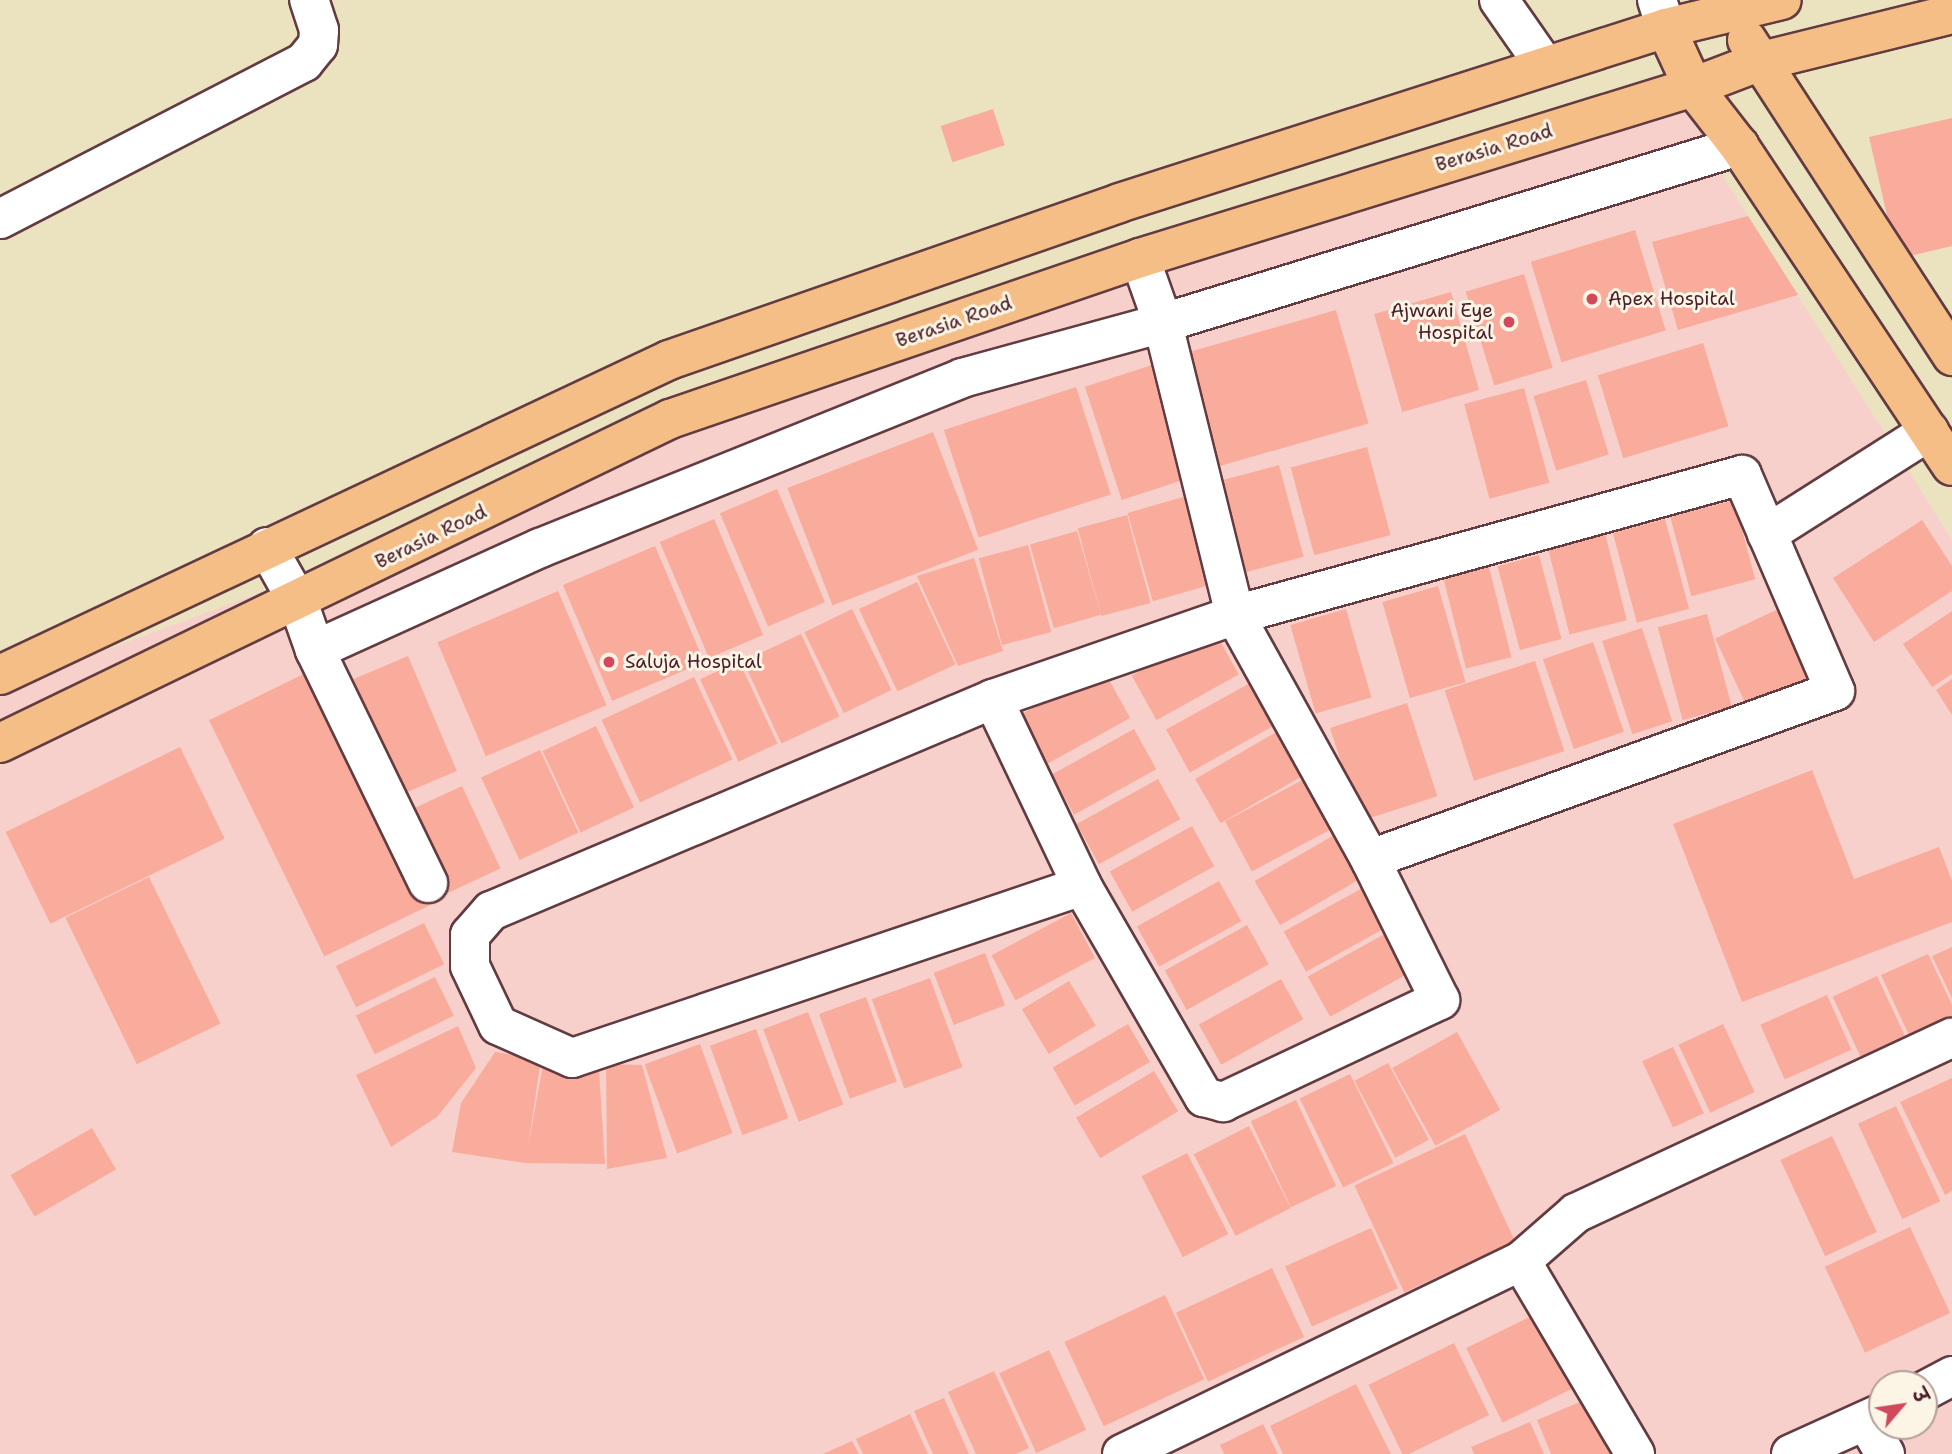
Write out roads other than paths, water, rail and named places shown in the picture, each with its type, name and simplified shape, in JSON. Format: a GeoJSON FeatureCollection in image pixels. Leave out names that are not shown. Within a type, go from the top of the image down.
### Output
{"type":"FeatureCollection","features":[{"type":"Feature","properties":{"kind":"main road"},"geometry":{"type":"LineString","coordinates":[[0,675],[669,360],[1119,203],[1545,66],[1662,14],[1782,0]]}},
{"type":"Feature","properties":{"kind":"main road"},"geometry":{"type":"LineString","coordinates":[[1728,5],[1758,62],[1952,356]]}},
{"type":"Feature","properties":{"kind":"main road"},"geometry":{"type":"LineString","coordinates":[[1662,14],[1693,87],[1739,146],[1952,466]]}},
{"type":"Feature","properties":{"kind":"main road","name":"Berasia Road"},"geometry":{"type":"LineString","coordinates":[[0,744],[298,602],[670,419],[1140,258],[1693,87],[1758,62],[1952,14]]}},
{"type":"Feature","properties":{"kind":"street"},"geometry":{"type":"LineString","coordinates":[[0,219],[304,62],[318,45],[318,30],[309,0]]}},
{"type":"Feature","properties":{"kind":"street"},"geometry":{"type":"LineString","coordinates":[[1499,0],[1545,66]]}},
{"type":"Feature","properties":{"kind":"street"},"geometry":{"type":"LineString","coordinates":[[315,650],[540,548],[962,378],[1163,323],[1739,146]]}},
{"type":"Feature","properties":{"kind":"street"},"geometry":{"type":"LineString","coordinates":[[993,699],[1082,886],[1204,1097],[1223,1102],[1440,1000],[1370,859],[1235,614],[1163,323],[1140,258]]}},
{"type":"Feature","properties":{"kind":"street"},"geometry":{"type":"LineString","coordinates":[[1767,534],[1929,431]]}},
{"type":"Feature","properties":{"kind":"street"},"geometry":{"type":"LineString","coordinates":[[1082,886],[572,1058],[498,1025],[470,966],[470,935],[491,911],[993,699],[1235,614],[1742,475],[1835,691],[1370,859]]}},
{"type":"Feature","properties":{"kind":"street"},"geometry":{"type":"LineString","coordinates":[[267,547],[298,602],[315,650],[428,883]]}},
{"type":"Feature","properties":{"kind":"street"},"geometry":{"type":"LineString","coordinates":[[1122,1454],[1521,1261],[1576,1213],[1952,1038]]}},
{"type":"Feature","properties":{"kind":"street"},"geometry":{"type":"LineString","coordinates":[[1521,1261],[1634,1454]]}},
{"type":"Feature","properties":{"kind":"street"},"geometry":{"type":"LineString","coordinates":[[1791,1454],[1868,1420]]}},
{"type":"Feature","properties":{"kind":"place","name":"Apex Hospital"},"geometry":{"type":"Point","coordinates":[1592,299]}},
{"type":"Feature","properties":{"kind":"place","name":"Ajwani Eye Hospital"},"geometry":{"type":"Point","coordinates":[1509,322]}},
{"type":"Feature","properties":{"kind":"place","name":"Saluja Hospital"},"geometry":{"type":"Point","coordinates":[609,662]}}]}
